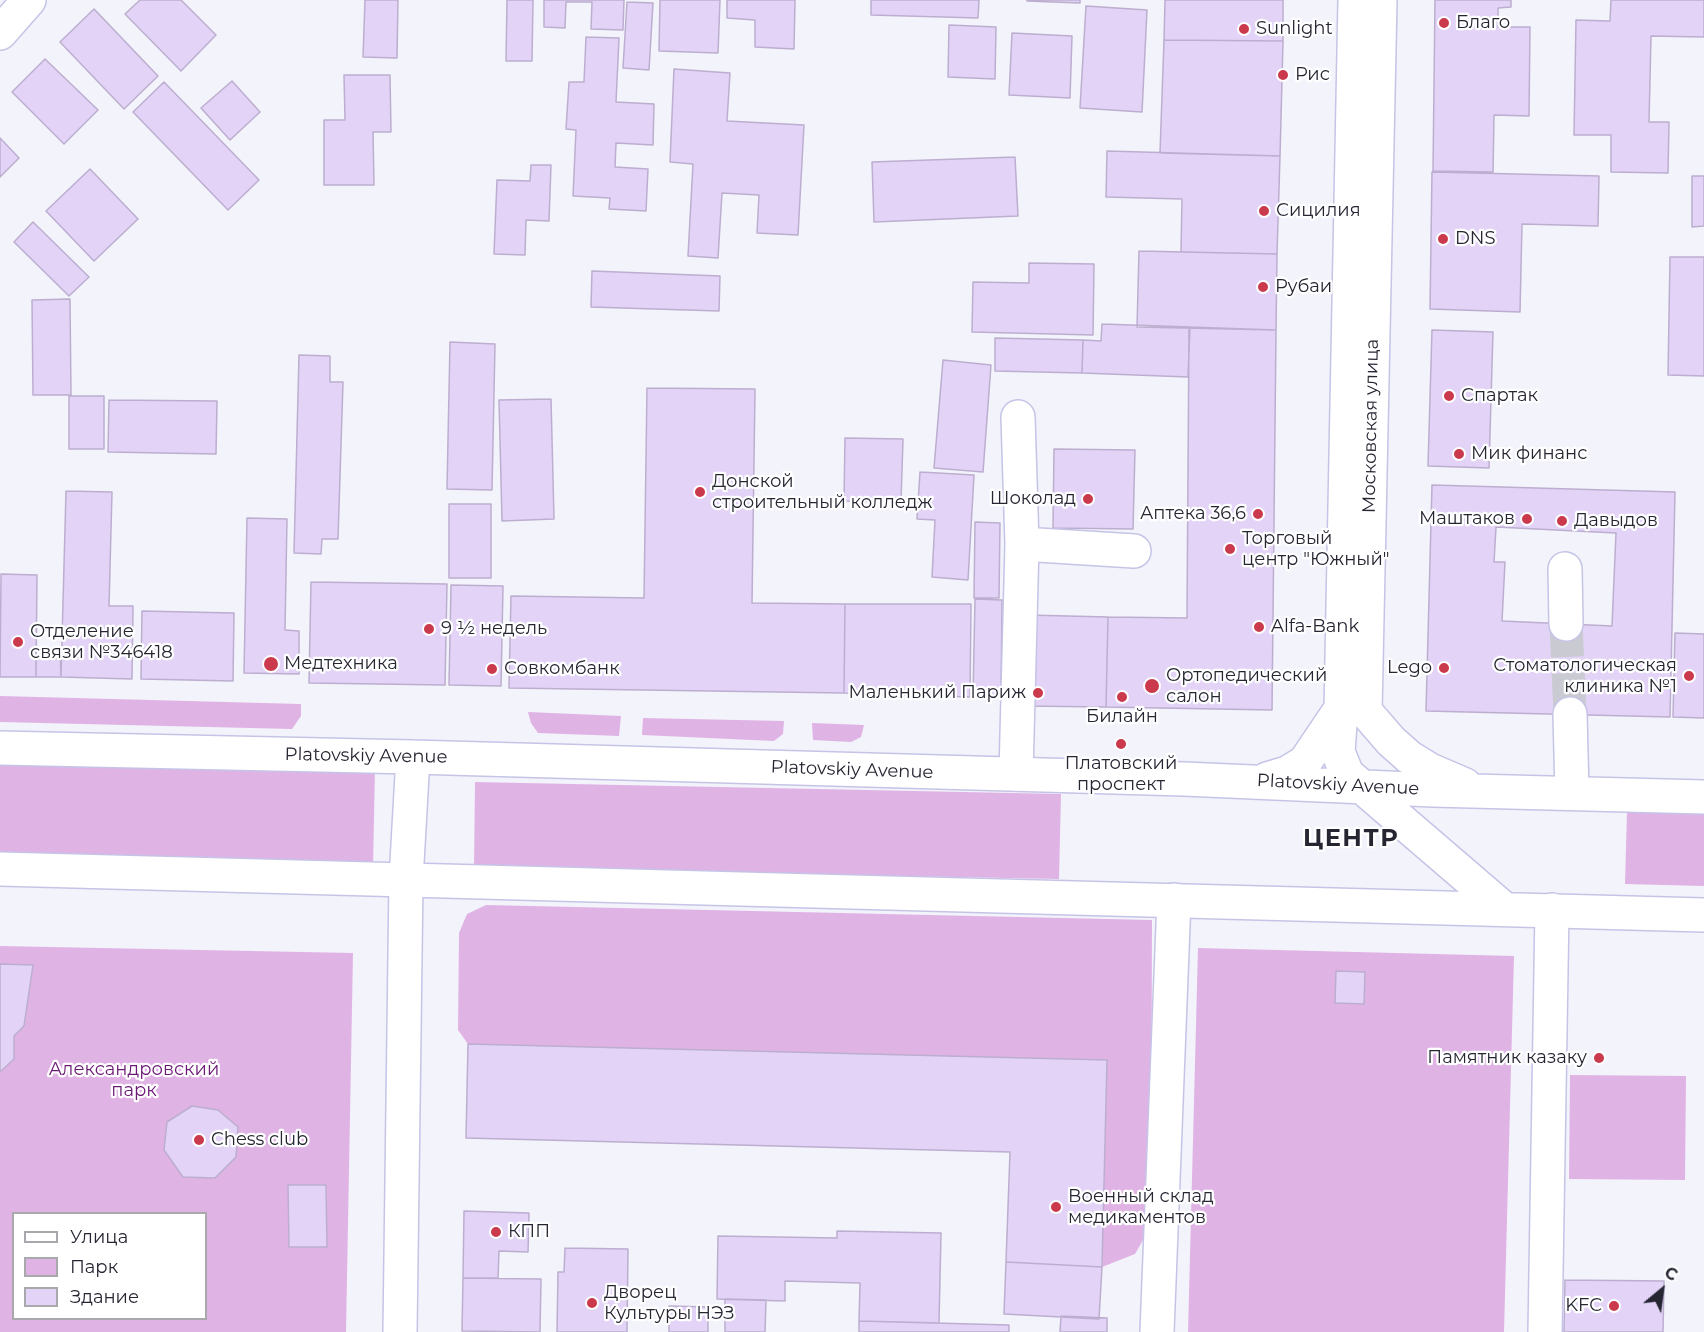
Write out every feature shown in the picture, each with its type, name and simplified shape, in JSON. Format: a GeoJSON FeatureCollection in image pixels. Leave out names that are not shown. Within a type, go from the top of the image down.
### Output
{"type":"FeatureCollection","features":[{"type":"Feature","properties":{"kind":"main road"},"geometry":{"type":"LineString","coordinates":[[0,33],[29,0]]}},
{"type":"Feature","properties":{"kind":"main road","name":"Московская улица"},"geometry":{"type":"LineString","coordinates":[[1355,0],[1341,709],[1338,752],[1347,774],[1503,908]]}},
{"type":"Feature","properties":{"kind":"main road","name":"Московская улица"},"geometry":{"type":"LineString","coordinates":[[1380,0],[1365,711],[1391,741],[1409,757],[1431,770],[1479,791]]}},
{"type":"Feature","properties":{"kind":"main road"},"geometry":{"type":"LineString","coordinates":[[1016,774],[1022,544],[1018,417]]}},
{"type":"Feature","properties":{"kind":"main road"},"geometry":{"type":"LineString","coordinates":[[1022,544],[1134,551]]}},
{"type":"Feature","properties":{"kind":"main road"},"geometry":{"type":"LineString","coordinates":[[1565,569],[1566,624]]}},
{"type":"Feature","properties":{"kind":"main road"},"geometry":{"type":"LineString","coordinates":[[1261,781],[1287,773],[1305,762],[1341,709]]}},
{"type":"Feature","properties":{"kind":"main road"},"geometry":{"type":"LineString","coordinates":[[1569,714],[1572,793]]}},
{"type":"Feature","properties":{"kind":"main road","name":"Platovskiy Avenue"},"geometry":{"type":"LineString","coordinates":[[0,748],[413,757],[1261,781],[1362,787],[1704,797]]}},
{"type":"Feature","properties":{"kind":"main road"},"geometry":{"type":"LineString","coordinates":[[400,1332],[406,880],[413,757]]}},
{"type":"Feature","properties":{"kind":"main road"},"geometry":{"type":"LineString","coordinates":[[0,869],[1704,915]]}},
{"type":"Feature","properties":{"kind":"main road"},"geometry":{"type":"LineString","coordinates":[[1158,1332],[1174,900]]}},
{"type":"Feature","properties":{"kind":"main road"},"geometry":{"type":"LineString","coordinates":[[1545,1332],[1552,910]]}},
{"type":"Feature","properties":{"kind":"green space"},"geometry":{"type":"Polygon","coordinates":[[[0,696],[301,704],[301,716],[292,729],[0,722],[0,696]]]}},
{"type":"Feature","properties":{"kind":"green space"},"geometry":{"type":"Polygon","coordinates":[[[528,712],[621,716],[619,736],[538,733],[531,723],[528,712]]]}},
{"type":"Feature","properties":{"kind":"green space"},"geometry":{"type":"Polygon","coordinates":[[[643,718],[784,721],[783,734],[774,741],[642,735],[643,718]]]}},
{"type":"Feature","properties":{"kind":"green space"},"geometry":{"type":"Polygon","coordinates":[[[812,723],[864,725],[861,737],[851,742],[813,740],[812,723]]]}},
{"type":"Feature","properties":{"kind":"green space"},"geometry":{"type":"Polygon","coordinates":[[[0,760],[375,768],[373,867],[0,859],[0,760]]]}},
{"type":"Feature","properties":{"kind":"green space"},"geometry":{"type":"Polygon","coordinates":[[[475,782],[1061,794],[1059,879],[474,868],[475,782]]]}},
{"type":"Feature","properties":{"kind":"green space"},"geometry":{"type":"Polygon","coordinates":[[[1627,812],[1704,814],[1704,886],[1625,884],[1627,812]]]}},
{"type":"Feature","properties":{"kind":"green space"},"geometry":{"type":"Polygon","coordinates":[[[486,905],[1152,920],[1151,1226],[1135,1254],[1102,1267],[1107,1061],[468,1044],[458,1030],[459,933],[467,914],[486,905]]]}},
{"type":"Feature","properties":{"kind":"green space","name":"Александровский парк"},"geometry":{"type":"Polygon","coordinates":[[[0,946],[353,953],[346,1332],[0,1332],[0,946]]]}},
{"type":"Feature","properties":{"kind":"green space"},"geometry":{"type":"Polygon","coordinates":[[[1198,948],[1514,956],[1504,1332],[1188,1332],[1198,948]]]}},
{"type":"Feature","properties":{"kind":"green space"},"geometry":{"type":"Polygon","coordinates":[[[1570,1075],[1686,1076],[1685,1180],[1569,1179],[1570,1075]]]}},
{"type":"Feature","properties":{"kind":"building"},"geometry":{"type":"Polygon","coordinates":[[[140,0],[181,0],[216,35],[181,71],[125,14],[140,0]]]}},
{"type":"Feature","properties":{"kind":"building"},"geometry":{"type":"Polygon","coordinates":[[[365,0],[398,0],[397,58],[363,57],[365,0]]]}},
{"type":"Feature","properties":{"kind":"building"},"geometry":{"type":"Polygon","coordinates":[[[507,0],[533,0],[532,61],[506,61],[507,0]]]}},
{"type":"Feature","properties":{"kind":"building"},"geometry":{"type":"Polygon","coordinates":[[[544,0],[624,0],[623,30],[591,29],[592,2],[566,2],[565,28],[544,27],[544,0]]]}},
{"type":"Feature","properties":{"kind":"building"},"geometry":{"type":"Polygon","coordinates":[[[660,0],[720,0],[718,53],[659,51],[660,0]]]}},
{"type":"Feature","properties":{"kind":"building"},"geometry":{"type":"Polygon","coordinates":[[[727,0],[795,0],[794,49],[755,47],[755,20],[727,18],[727,0]]]}},
{"type":"Feature","properties":{"kind":"building"},"geometry":{"type":"Polygon","coordinates":[[[871,0],[979,0],[978,18],[871,15],[871,0]]]}},
{"type":"Feature","properties":{"kind":"building"},"geometry":{"type":"Polygon","coordinates":[[[1080,0],[1080,3],[1027,1],[1080,0]]]}},
{"type":"Feature","properties":{"kind":"building"},"geometry":{"type":"Polygon","coordinates":[[[1165,0],[1283,0],[1283,41],[1164,40],[1165,0]]]}},
{"type":"Feature","properties":{"kind":"building"},"geometry":{"type":"Polygon","coordinates":[[[1435,0],[1511,0],[1511,7],[1498,8],[1498,27],[1530,27],[1529,116],[1494,115],[1493,172],[1433,171],[1435,0]]]}},
{"type":"Feature","properties":{"kind":"building"},"geometry":{"type":"Polygon","coordinates":[[[1611,0],[1704,0],[1704,37],[1651,36],[1649,122],[1669,122],[1668,173],[1611,172],[1611,135],[1574,135],[1576,20],[1610,21],[1611,0]]]}},
{"type":"Feature","properties":{"kind":"building"},"geometry":{"type":"Polygon","coordinates":[[[627,2],[653,3],[649,70],[623,68],[627,2]]]}},
{"type":"Feature","properties":{"kind":"building"},"geometry":{"type":"Polygon","coordinates":[[[1086,6],[1147,10],[1142,112],[1080,108],[1086,6]]]}},
{"type":"Feature","properties":{"kind":"building"},"geometry":{"type":"Polygon","coordinates":[[[94,9],[158,76],[124,109],[60,42],[94,9]]]}},
{"type":"Feature","properties":{"kind":"building"},"geometry":{"type":"Polygon","coordinates":[[[949,25],[996,27],[995,79],[948,77],[949,25]]]}},
{"type":"Feature","properties":{"kind":"building"},"geometry":{"type":"Polygon","coordinates":[[[1012,33],[1072,36],[1070,98],[1009,95],[1012,33]]]}},
{"type":"Feature","properties":{"kind":"building"},"geometry":{"type":"Polygon","coordinates":[[[586,37],[619,38],[616,102],[654,104],[653,145],[616,143],[615,167],[648,169],[646,211],[609,209],[610,198],[573,196],[576,130],[566,129],[569,82],[584,82],[586,37]]]}},
{"type":"Feature","properties":{"kind":"building"},"geometry":{"type":"Polygon","coordinates":[[[1164,40],[1283,41],[1280,156],[1160,153],[1164,40]]]}},
{"type":"Feature","properties":{"kind":"building"},"geometry":{"type":"Polygon","coordinates":[[[45,59],[98,110],[64,144],[12,92],[45,59]]]}},
{"type":"Feature","properties":{"kind":"building"},"geometry":{"type":"Polygon","coordinates":[[[674,69],[730,73],[727,121],[804,125],[798,235],[757,233],[759,195],[722,193],[718,258],[688,256],[693,164],[670,162],[674,69]]]}},
{"type":"Feature","properties":{"kind":"building"},"geometry":{"type":"Polygon","coordinates":[[[344,75],[390,75],[391,132],[373,132],[374,185],[324,185],[324,120],[345,120],[344,75]]]}},
{"type":"Feature","properties":{"kind":"building"},"geometry":{"type":"Polygon","coordinates":[[[232,81],[260,112],[230,140],[201,108],[232,81]]]}},
{"type":"Feature","properties":{"kind":"building"},"geometry":{"type":"Polygon","coordinates":[[[164,82],[259,180],[228,210],[133,112],[164,82]]]}},
{"type":"Feature","properties":{"kind":"building"},"geometry":{"type":"Polygon","coordinates":[[[0,138],[19,158],[0,177],[0,138]]]}},
{"type":"Feature","properties":{"kind":"building"},"geometry":{"type":"Polygon","coordinates":[[[1107,151],[1280,156],[1277,254],[1181,252],[1182,199],[1106,197],[1107,151]]]}},
{"type":"Feature","properties":{"kind":"building"},"geometry":{"type":"Polygon","coordinates":[[[1015,157],[1018,216],[874,222],[872,162],[1015,157]]]}},
{"type":"Feature","properties":{"kind":"building"},"geometry":{"type":"Polygon","coordinates":[[[531,165],[551,165],[549,221],[526,220],[525,255],[494,254],[497,180],[530,181],[531,165]]]}},
{"type":"Feature","properties":{"kind":"building"},"geometry":{"type":"Polygon","coordinates":[[[90,169],[138,219],[94,261],[46,211],[90,169]]]}},
{"type":"Feature","properties":{"kind":"building"},"geometry":{"type":"Polygon","coordinates":[[[1432,172],[1599,176],[1598,226],[1522,224],[1520,312],[1430,309],[1432,172]]]}},
{"type":"Feature","properties":{"kind":"building"},"geometry":{"type":"Polygon","coordinates":[[[1692,176],[1704,176],[1704,226],[1692,227],[1692,176]]]}},
{"type":"Feature","properties":{"kind":"building"},"geometry":{"type":"Polygon","coordinates":[[[33,222],[89,277],[69,296],[14,242],[33,222]]]}},
{"type":"Feature","properties":{"kind":"building"},"geometry":{"type":"Polygon","coordinates":[[[1139,251],[1277,254],[1276,330],[1137,327],[1139,251]]]}},
{"type":"Feature","properties":{"kind":"building"},"geometry":{"type":"Polygon","coordinates":[[[1670,257],[1704,257],[1704,376],[1668,375],[1670,257]]]}},
{"type":"Feature","properties":{"kind":"building"},"geometry":{"type":"Polygon","coordinates":[[[1029,263],[1094,264],[1093,335],[972,332],[973,282],[1029,283],[1029,263]]]}},
{"type":"Feature","properties":{"kind":"building"},"geometry":{"type":"Polygon","coordinates":[[[592,271],[720,276],[719,311],[591,307],[592,271]]]}},
{"type":"Feature","properties":{"kind":"building"},"geometry":{"type":"Polygon","coordinates":[[[70,299],[71,395],[33,395],[32,300],[70,299]]]}},
{"type":"Feature","properties":{"kind":"building"},"geometry":{"type":"Polygon","coordinates":[[[1102,324],[1190,327],[1188,377],[1082,373],[1083,340],[1101,341],[1102,324]]]}},
{"type":"Feature","properties":{"kind":"building","name":"Торговый центр \"Южный\""},"geometry":{"type":"Polygon","coordinates":[[[1189,327],[1276,330],[1272,710],[1106,707],[1108,617],[1187,618],[1189,327]]]}},
{"type":"Feature","properties":{"kind":"building"},"geometry":{"type":"Polygon","coordinates":[[[1432,330],[1493,332],[1489,468],[1428,466],[1432,330]]]}},
{"type":"Feature","properties":{"kind":"building"},"geometry":{"type":"Polygon","coordinates":[[[995,338],[1083,340],[1082,373],[995,371],[995,338]]]}},
{"type":"Feature","properties":{"kind":"building"},"geometry":{"type":"Polygon","coordinates":[[[450,342],[495,344],[492,490],[447,489],[450,342]]]}},
{"type":"Feature","properties":{"kind":"building"},"geometry":{"type":"Polygon","coordinates":[[[299,355],[330,356],[330,382],[343,382],[338,539],[322,539],[321,554],[294,553],[299,355]]]}},
{"type":"Feature","properties":{"kind":"building"},"geometry":{"type":"Polygon","coordinates":[[[943,360],[991,365],[983,472],[934,468],[943,360]]]}},
{"type":"Feature","properties":{"kind":"building","name":"Донской строительный колледж"},"geometry":{"type":"Polygon","coordinates":[[[647,388],[755,389],[752,603],[845,604],[844,693],[509,688],[511,596],[644,598],[647,388]]]}},
{"type":"Feature","properties":{"kind":"building"},"geometry":{"type":"Polygon","coordinates":[[[69,396],[104,396],[104,449],[69,449],[69,396]]]}},
{"type":"Feature","properties":{"kind":"building"},"geometry":{"type":"Polygon","coordinates":[[[551,399],[554,519],[502,521],[499,400],[551,399]]]}},
{"type":"Feature","properties":{"kind":"building"},"geometry":{"type":"Polygon","coordinates":[[[109,400],[217,401],[216,454],[108,452],[109,400]]]}},
{"type":"Feature","properties":{"kind":"building"},"geometry":{"type":"Polygon","coordinates":[[[845,438],[903,439],[901,502],[844,501],[845,438]]]}},
{"type":"Feature","properties":{"kind":"building"},"geometry":{"type":"Polygon","coordinates":[[[1054,449],[1135,450],[1133,529],[1053,528],[1054,449]]]}},
{"type":"Feature","properties":{"kind":"building"},"geometry":{"type":"Polygon","coordinates":[[[920,472],[974,475],[968,580],[932,577],[935,520],[917,519],[920,472]]]}},
{"type":"Feature","properties":{"kind":"building"},"geometry":{"type":"Polygon","coordinates":[[[1432,485],[1675,492],[1670,717],[1426,711],[1432,485]],[[1496,527],[1494,562],[1505,562],[1502,621],[1612,626],[1616,533],[1496,527]]]}},
{"type":"Feature","properties":{"kind":"building"},"geometry":{"type":"Polygon","coordinates":[[[66,491],[112,492],[109,606],[133,606],[132,679],[61,677],[66,491]]]}},
{"type":"Feature","properties":{"kind":"building"},"geometry":{"type":"Polygon","coordinates":[[[449,504],[491,504],[491,578],[449,578],[449,504]]]}},
{"type":"Feature","properties":{"kind":"building"},"geometry":{"type":"Polygon","coordinates":[[[247,518],[287,519],[285,630],[299,631],[299,674],[244,673],[247,518]]]}},
{"type":"Feature","properties":{"kind":"building"},"geometry":{"type":"Polygon","coordinates":[[[975,522],[1000,523],[999,598],[974,598],[975,522]]]}},
{"type":"Feature","properties":{"kind":"building","name":"Отделение связи №346418"},"geometry":{"type":"Polygon","coordinates":[[[1,574],[37,575],[36,677],[0,677],[1,574]]]}},
{"type":"Feature","properties":{"kind":"building"},"geometry":{"type":"Polygon","coordinates":[[[311,582],[447,584],[445,685],[309,683],[311,582]]]}},
{"type":"Feature","properties":{"kind":"building"},"geometry":{"type":"Polygon","coordinates":[[[451,585],[503,586],[501,686],[449,685],[451,585]]]}},
{"type":"Feature","properties":{"kind":"building"},"geometry":{"type":"Polygon","coordinates":[[[975,599],[1002,600],[1001,697],[973,697],[975,599]]]}},
{"type":"Feature","properties":{"kind":"building"},"geometry":{"type":"Polygon","coordinates":[[[845,604],[971,604],[970,697],[844,693],[845,604]]]}},
{"type":"Feature","properties":{"kind":"building"},"geometry":{"type":"Polygon","coordinates":[[[142,611],[234,613],[233,681],[141,679],[142,611]]]}},
{"type":"Feature","properties":{"kind":"building"},"geometry":{"type":"Polygon","coordinates":[[[1027,615],[1108,617],[1106,707],[1025,706],[1027,615]]]}},
{"type":"Feature","properties":{"kind":"building","name":"Стоматологическая клиника №1"},"geometry":{"type":"Polygon","coordinates":[[[1675,633],[1704,634],[1704,718],[1673,717],[1675,633]]]}},
{"type":"Feature","properties":{"kind":"building"},"geometry":{"type":"Polygon","coordinates":[[[36,649],[60,650],[61,677],[36,677],[36,649]]]}},
{"type":"Feature","properties":{"kind":"building"},"geometry":{"type":"Polygon","coordinates":[[[0,964],[33,965],[24,1026],[14,1036],[14,1059],[0,1072],[0,964]]]}},
{"type":"Feature","properties":{"kind":"building"},"geometry":{"type":"Polygon","coordinates":[[[1336,971],[1365,972],[1364,1004],[1335,1003],[1336,971]]]}},
{"type":"Feature","properties":{"kind":"building","name":"Военный склад медикаментов"},"geometry":{"type":"Polygon","coordinates":[[[468,1044],[1107,1060],[1102,1267],[1006,1262],[1010,1152],[466,1138],[468,1044]]]}},
{"type":"Feature","properties":{"kind":"building"},"geometry":{"type":"Polygon","coordinates":[[[192,1106],[218,1110],[238,1127],[236,1157],[215,1178],[183,1177],[164,1150],[167,1122],[192,1106]]]}},
{"type":"Feature","properties":{"kind":"building"},"geometry":{"type":"Polygon","coordinates":[[[288,1185],[326,1185],[327,1247],[289,1247],[288,1185]]]}},
{"type":"Feature","properties":{"kind":"building","name":"КПП"},"geometry":{"type":"Polygon","coordinates":[[[464,1211],[529,1213],[528,1252],[499,1251],[498,1278],[463,1278],[464,1211]]]}},
{"type":"Feature","properties":{"kind":"building"},"geometry":{"type":"Polygon","coordinates":[[[837,1231],[941,1233],[939,1323],[859,1321],[860,1283],[785,1281],[785,1301],[717,1299],[718,1236],[837,1238],[837,1231]]]}},
{"type":"Feature","properties":{"kind":"building","name":"Дворец Культуры НЭЗ"},"geometry":{"type":"Polygon","coordinates":[[[565,1248],[628,1249],[627,1332],[557,1332],[558,1272],[564,1272],[565,1248]]]}},
{"type":"Feature","properties":{"kind":"building"},"geometry":{"type":"Polygon","coordinates":[[[1006,1262],[1102,1267],[1099,1319],[1004,1314],[1006,1262]]]}},
{"type":"Feature","properties":{"kind":"building"},"geometry":{"type":"Polygon","coordinates":[[[463,1278],[541,1279],[540,1332],[462,1331],[463,1278]]]}},
{"type":"Feature","properties":{"kind":"building","name":"KFC"},"geometry":{"type":"Polygon","coordinates":[[[1565,1280],[1664,1281],[1663,1332],[1564,1332],[1565,1280]]]}},
{"type":"Feature","properties":{"kind":"building"},"geometry":{"type":"Polygon","coordinates":[[[725,1299],[766,1300],[765,1332],[725,1332],[725,1299]]]}},
{"type":"Feature","properties":{"kind":"building","name":"Дворец Культуры НЭЗ"},"geometry":{"type":"Polygon","coordinates":[[[669,1306],[708,1307],[708,1332],[669,1332],[669,1306]]]}},
{"type":"Feature","properties":{"kind":"building"},"geometry":{"type":"Polygon","coordinates":[[[1061,1316],[1107,1318],[1107,1332],[1060,1332],[1061,1316]]]}},
{"type":"Feature","properties":{"kind":"building"},"geometry":{"type":"Polygon","coordinates":[[[859,1321],[1009,1325],[1009,1332],[859,1332],[859,1321]]]}},
{"type":"Feature","properties":{"kind":"tunnel"},"geometry":{"type":"LineString","coordinates":[[1566,624],[1570,714]]}},
{"type":"Feature","properties":{"kind":"place","name":"Благо"},"geometry":{"type":"Point","coordinates":[1444,23]}},
{"type":"Feature","properties":{"kind":"place","name":"Sunlight"},"geometry":{"type":"Point","coordinates":[1244,29]}},
{"type":"Feature","properties":{"kind":"place","name":"Рис"},"geometry":{"type":"Point","coordinates":[1283,75]}},
{"type":"Feature","properties":{"kind":"place","name":"Сицилия"},"geometry":{"type":"Point","coordinates":[1264,211]}},
{"type":"Feature","properties":{"kind":"place","name":"DNS"},"geometry":{"type":"Point","coordinates":[1443,239]}},
{"type":"Feature","properties":{"kind":"place","name":"Рубаи"},"geometry":{"type":"Point","coordinates":[1263,287]}},
{"type":"Feature","properties":{"kind":"place","name":"Спартак"},"geometry":{"type":"Point","coordinates":[1449,396]}},
{"type":"Feature","properties":{"kind":"place","name":"Мик финанс"},"geometry":{"type":"Point","coordinates":[1459,454]}},
{"type":"Feature","properties":{"kind":"place","name":"Донской строительный колледж"},"geometry":{"type":"Point","coordinates":[700,492]}},
{"type":"Feature","properties":{"kind":"place","name":"Шоколад"},"geometry":{"type":"Point","coordinates":[1088,499]}},
{"type":"Feature","properties":{"kind":"place","name":"Аптека 36,6"},"geometry":{"type":"Point","coordinates":[1258,514]}},
{"type":"Feature","properties":{"kind":"place","name":"Маштаков"},"geometry":{"type":"Point","coordinates":[1527,519]}},
{"type":"Feature","properties":{"kind":"place","name":"Давыдов"},"geometry":{"type":"Point","coordinates":[1562,521]}},
{"type":"Feature","properties":{"kind":"place","name":"Торговый центр \"Южный\""},"geometry":{"type":"Point","coordinates":[1230,549]}},
{"type":"Feature","properties":{"kind":"place","name":"Alfa-Bank"},"geometry":{"type":"Point","coordinates":[1259,627]}},
{"type":"Feature","properties":{"kind":"place","name":"9 ½ недель"},"geometry":{"type":"Point","coordinates":[429,629]}},
{"type":"Feature","properties":{"kind":"place","name":"Отделение связи №346418"},"geometry":{"type":"Point","coordinates":[18,642]}},
{"type":"Feature","properties":{"kind":"place","name":"Медтехника"},"geometry":{"type":"Point","coordinates":[271,664]}},
{"type":"Feature","properties":{"kind":"place","name":"Lego"},"geometry":{"type":"Point","coordinates":[1444,668]}},
{"type":"Feature","properties":{"kind":"place","name":"Совкомбанк"},"geometry":{"type":"Point","coordinates":[492,669]}},
{"type":"Feature","properties":{"kind":"place","name":"Стоматологическая клиника №1"},"geometry":{"type":"Point","coordinates":[1689,676]}},
{"type":"Feature","properties":{"kind":"place","name":"Ортопедический салон"},"geometry":{"type":"Point","coordinates":[1152,686]}},
{"type":"Feature","properties":{"kind":"place","name":"Маленький Париж"},"geometry":{"type":"Point","coordinates":[1038,693]}},
{"type":"Feature","properties":{"kind":"place","name":"Билайн"},"geometry":{"type":"Point","coordinates":[1122,697]}},
{"type":"Feature","properties":{"kind":"place","name":"Платовский проспект"},"geometry":{"type":"Point","coordinates":[1121,744]}},
{"type":"Feature","properties":{"kind":"place","name":"Памятник казаку"},"geometry":{"type":"Point","coordinates":[1599,1058]}},
{"type":"Feature","properties":{"kind":"place","name":"Chess club"},"geometry":{"type":"Point","coordinates":[199,1140]}},
{"type":"Feature","properties":{"kind":"place","name":"Военный склад медикаментов"},"geometry":{"type":"Point","coordinates":[1056,1207]}},
{"type":"Feature","properties":{"kind":"place","name":"КПП"},"geometry":{"type":"Point","coordinates":[496,1232]}},
{"type":"Feature","properties":{"kind":"place","name":"Дворец Культуры НЭЗ"},"geometry":{"type":"Point","coordinates":[592,1303]}},
{"type":"Feature","properties":{"kind":"place","name":"KFC"},"geometry":{"type":"Point","coordinates":[1614,1306]}},
{"type":"Feature","properties":{"kind":"district","name":"ЦЕНТР"},"geometry":{"type":"Point","coordinates":[1351,839]}}]}
